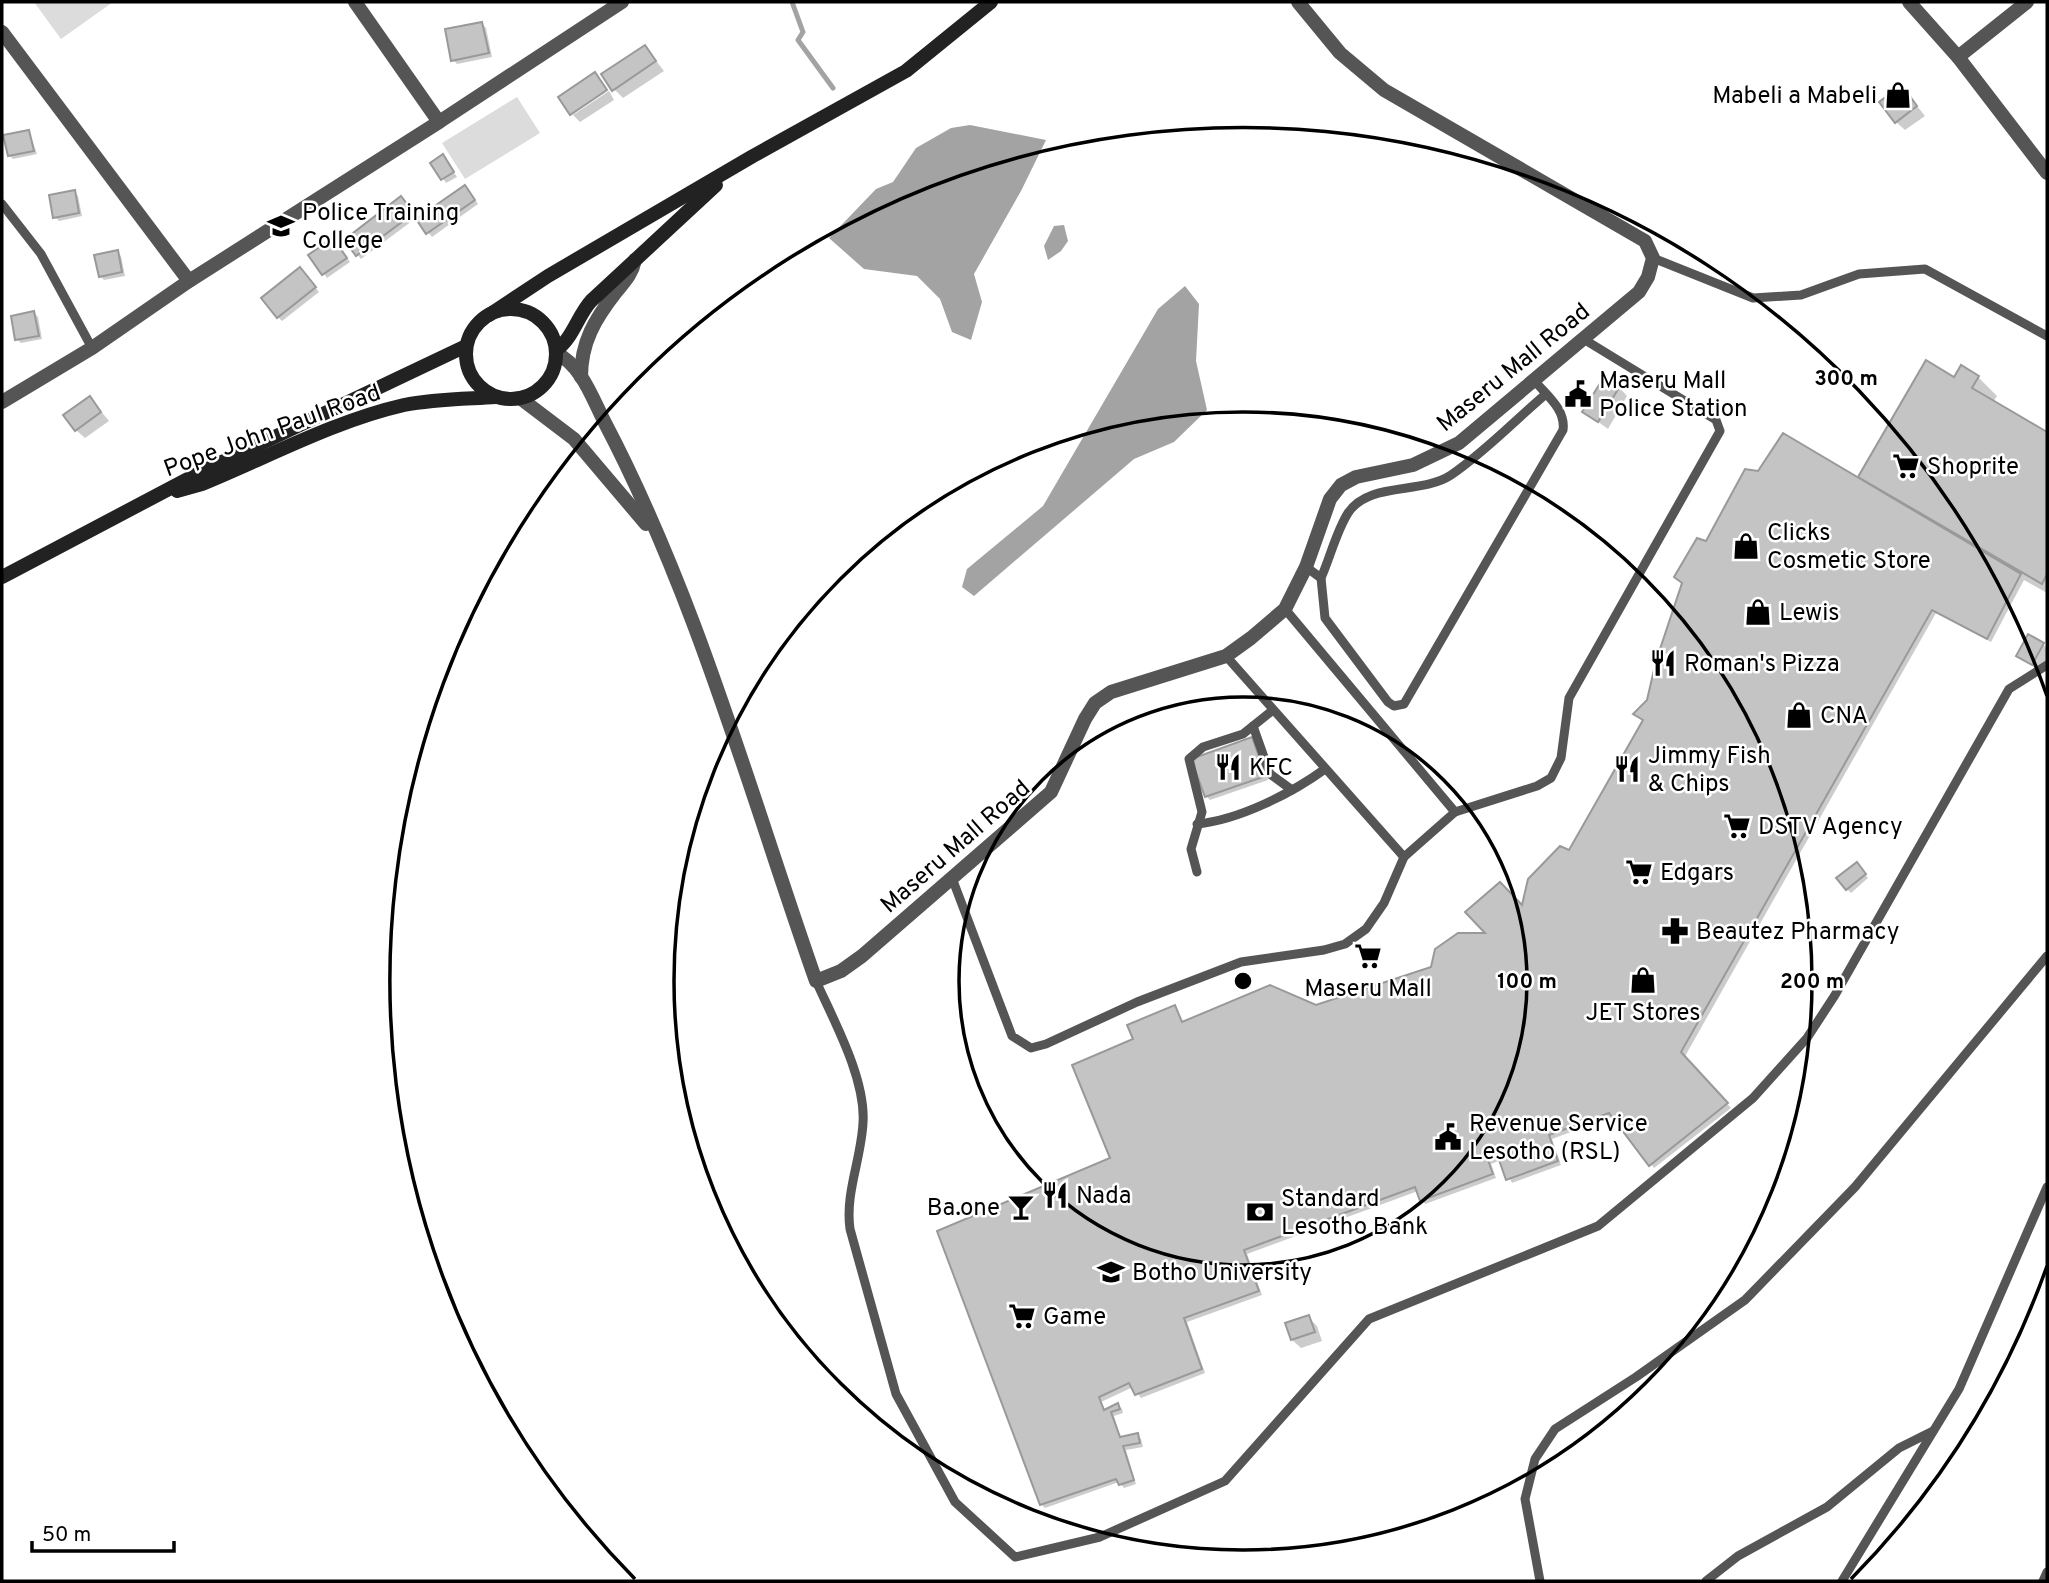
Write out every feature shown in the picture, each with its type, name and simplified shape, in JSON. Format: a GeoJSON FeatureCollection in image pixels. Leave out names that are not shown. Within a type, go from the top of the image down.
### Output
{"type":"FeatureCollection","features":[{"type":"Feature","properties":{"kind":"main road"},"geometry":{"type":"LineString","coordinates":[[489,315],[515,309],[532,314],[551,333],[556,352],[554,369],[546,383],[520,398],[496,397],[480,387],[469,373],[466,346],[477,325],[489,315],[548,276],[753,156],[906,71],[990,2]]}},
{"type":"Feature","properties":{"kind":"main road"},"geometry":{"type":"LineString","coordinates":[[556,352],[563,346],[581,312],[688,209],[753,156]]}},
{"type":"Feature","properties":{"kind":"main road","name":"Pope John Paul Road"},"geometry":{"type":"LineString","coordinates":[[2,577],[148,498],[466,346]]}},
{"type":"Feature","properties":{"kind":"main road","name":"Pope John Paul Road"},"geometry":{"type":"LineString","coordinates":[[148,498],[202,484],[348,422],[380,412],[431,401],[496,397]]}},
{"type":"Feature","properties":{"kind":"street"},"geometry":{"type":"LineString","coordinates":[[355,2],[439,122]]}},
{"type":"Feature","properties":{"kind":"street"},"geometry":{"type":"LineString","coordinates":[[2,402],[92,348],[189,281],[622,2]]}},
{"type":"Feature","properties":{"kind":"street"},"geometry":{"type":"LineString","coordinates":[[1298,2],[1340,53],[1384,90],[1631,231],[1645,241],[1653,258]]}},
{"type":"Feature","properties":{"kind":"street"},"geometry":{"type":"LineString","coordinates":[[1909,2],[1958,57],[2047,173]]}},
{"type":"Feature","properties":{"kind":"street"},"geometry":{"type":"LineString","coordinates":[[1958,57],[2027,2]]}},
{"type":"Feature","properties":{"kind":"street"},"geometry":{"type":"LineString","coordinates":[[2,32],[189,281]]}},
{"type":"Feature","properties":{"kind":"street","name":"Maseru Mall Road"},"geometry":{"type":"LineString","coordinates":[[816,981],[863,956],[1052,792],[1095,703],[1111,692],[1226,656],[1285,609],[1306,567],[1330,499],[1340,485],[1356,477],[1413,465],[1439,455],[1459,443],[1639,292],[1648,277],[1653,258]]}},
{"type":"Feature","properties":{"kind":"street"},"geometry":{"type":"LineString","coordinates":[[581,377],[586,337],[597,317],[633,272],[635,260]]}},
{"type":"Feature","properties":{"kind":"street"},"geometry":{"type":"LineString","coordinates":[[556,352],[567,358],[581,377],[625,460],[665,555],[714,682],[816,981]]}},
{"type":"Feature","properties":{"kind":"street"},"geometry":{"type":"LineString","coordinates":[[520,398],[574,439],[588,454],[639,513],[665,555]]}},
{"type":"Feature","properties":{"kind":"lane"},"geometry":{"type":"LineString","coordinates":[[2,204],[41,254],[92,348]]}},
{"type":"Feature","properties":{"kind":"lane"},"geometry":{"type":"LineString","coordinates":[[1653,258],[1753,299],[1801,295],[1859,274],[1925,269],[2047,336]]}},
{"type":"Feature","properties":{"kind":"lane"},"geometry":{"type":"LineString","coordinates":[[952,878],[1012,1036],[1031,1048],[1046,1044],[1137,1002],[1241,962],[1324,950],[1345,944],[1366,929],[1384,902],[1404,858],[1455,812],[1537,786],[1550,778],[1558,768],[1569,698],[1719,435],[1716,420],[1585,340]]}},
{"type":"Feature","properties":{"kind":"lane"},"geometry":{"type":"LineString","coordinates":[[1533,379],[1546,394],[1560,411],[1564,420],[1563,430],[1404,704],[1394,706],[1388,702],[1329,625],[1322,610],[1321,578],[1348,514],[1358,503],[1378,494],[1421,488],[1452,474],[1546,394]]}},
{"type":"Feature","properties":{"kind":"lane"},"geometry":{"type":"LineString","coordinates":[[1306,567],[1321,578]]}},
{"type":"Feature","properties":{"kind":"lane"},"geometry":{"type":"LineString","coordinates":[[1285,609],[1455,812]]}},
{"type":"Feature","properties":{"kind":"lane"},"geometry":{"type":"LineString","coordinates":[[1226,656],[1404,858]]}},
{"type":"Feature","properties":{"kind":"lane"},"geometry":{"type":"LineString","coordinates":[[816,981],[841,1037],[859,1090],[863,1119],[860,1152],[847,1206],[848,1218],[896,1394],[955,1502],[1015,1557],[1100,1537],[1226,1481],[1369,1319],[1598,1226],[1753,1098],[1807,1038],[1835,995],[2009,689],[2047,665]]}},
{"type":"Feature","properties":{"kind":"lane"},"geometry":{"type":"LineString","coordinates":[[1197,872],[1191,849],[1202,812],[1189,759],[1203,747],[1243,734],[1273,710]]}},
{"type":"Feature","properties":{"kind":"lane"},"geometry":{"type":"LineString","coordinates":[[1253,726],[1270,774],[1292,790]]}},
{"type":"Feature","properties":{"kind":"lane"},"geometry":{"type":"LineString","coordinates":[[1197,824],[1210,823],[1292,790],[1325,769]]}},
{"type":"Feature","properties":{"kind":"lane"},"geometry":{"type":"LineString","coordinates":[[1540,1581],[1525,1499],[1535,1459],[1555,1429],[1636,1377],[1745,1300],[1856,1187],[2047,956]]}},
{"type":"Feature","properties":{"kind":"lane"},"geometry":{"type":"LineString","coordinates":[[1842,1581],[1959,1389],[2047,1187]]}},
{"type":"Feature","properties":{"kind":"lane"},"geometry":{"type":"LineString","coordinates":[[1706,1581],[1738,1556],[1827,1507],[1899,1448],[1935,1430]]}},
{"type":"Feature","properties":{"kind":"lane"},"geometry":{"type":"LineString","coordinates":[[2043,1581],[2047,1572]]}},
{"type":"Feature","properties":{"kind":"shaded area"},"geometry":{"type":"Polygon","coordinates":[[[34,2],[113,2],[61,39],[34,2]]]}},
{"type":"Feature","properties":{"kind":"shaded area"},"geometry":{"type":"Polygon","coordinates":[[[517,97],[540,133],[465,179],[442,143],[517,97]]]}},
{"type":"Feature","properties":{"kind":"shaded area"},"geometry":{"type":"Polygon","coordinates":[[[970,125],[1046,140],[1021,191],[974,274],[982,302],[971,340],[952,332],[940,299],[917,276],[864,269],[829,238],[876,189],[893,182],[916,148],[951,128],[970,125]]]}},
{"type":"Feature","properties":{"kind":"shaded area"},"geometry":{"type":"Polygon","coordinates":[[[1064,225],[1068,241],[1061,251],[1048,260],[1044,246],[1054,226],[1064,225]]]}},
{"type":"Feature","properties":{"kind":"shaded area"},"geometry":{"type":"Polygon","coordinates":[[[1185,286],[1199,304],[1196,361],[1207,410],[1174,442],[1134,459],[974,596],[962,587],[967,569],[1043,506],[1158,309],[1185,286]]]}},
{"type":"Feature","properties":{"kind":"building"},"geometry":{"type":"Polygon","coordinates":[[[482,22],[489,53],[451,61],[445,29],[482,22]]]}},
{"type":"Feature","properties":{"kind":"building"},"geometry":{"type":"Polygon","coordinates":[[[645,45],[656,61],[612,91],[601,74],[645,45]]]}},
{"type":"Feature","properties":{"kind":"building"},"geometry":{"type":"Polygon","coordinates":[[[595,72],[607,90],[570,115],[558,97],[595,72]]]}},
{"type":"Feature","properties":{"kind":"building"},"geometry":{"type":"Polygon","coordinates":[[[1902,85],[1917,106],[1895,123],[1879,102],[1902,85]]]}},
{"type":"Feature","properties":{"kind":"building"},"geometry":{"type":"Polygon","coordinates":[[[29,130],[34,151],[8,156],[3,135],[29,130]]]}},
{"type":"Feature","properties":{"kind":"building"},"geometry":{"type":"Polygon","coordinates":[[[443,154],[454,172],[441,180],[430,163],[443,154]]]}},
{"type":"Feature","properties":{"kind":"building"},"geometry":{"type":"Polygon","coordinates":[[[465,185],[475,200],[426,234],[416,219],[465,185]]]}},
{"type":"Feature","properties":{"kind":"building"},"geometry":{"type":"Polygon","coordinates":[[[75,190],[79,213],[53,218],[49,195],[75,190]]]}},
{"type":"Feature","properties":{"kind":"building"},"geometry":{"type":"Polygon","coordinates":[[[401,196],[414,213],[356,256],[344,240],[401,196]]]}},
{"type":"Feature","properties":{"kind":"building"},"geometry":{"type":"Polygon","coordinates":[[[333,238],[347,258],[322,275],[308,255],[333,238]]]}},
{"type":"Feature","properties":{"kind":"building"},"geometry":{"type":"Polygon","coordinates":[[[118,250],[122,272],[99,277],[94,255],[118,250]]]}},
{"type":"Feature","properties":{"kind":"building"},"geometry":{"type":"Polygon","coordinates":[[[300,267],[316,287],[277,318],[261,298],[300,267]]]}},
{"type":"Feature","properties":{"kind":"building"},"geometry":{"type":"Polygon","coordinates":[[[34,311],[39,336],[15,340],[11,316],[34,311]]]}},
{"type":"Feature","properties":{"kind":"building"},"geometry":{"type":"Polygon","coordinates":[[[1926,360],[1954,377],[1961,365],[1979,376],[1972,388],[2047,432],[2047,574],[2042,584],[1858,477],[1926,360]]]}},
{"type":"Feature","properties":{"kind":"building"},"geometry":{"type":"Polygon","coordinates":[[[1604,377],[1620,386],[1598,422],[1582,412],[1604,377]]]}},
{"type":"Feature","properties":{"kind":"building"},"geometry":{"type":"Polygon","coordinates":[[[90,396],[101,412],[75,431],[63,415],[90,396]]]}},
{"type":"Feature","properties":{"kind":"building"},"geometry":{"type":"Polygon","coordinates":[[[1783,433],[2021,574],[1987,639],[1932,610],[1681,1052],[1728,1103],[1649,1166],[1609,1113],[1549,1135],[1558,1161],[1506,1180],[1498,1157],[1488,1160],[1493,1174],[1420,1201],[1415,1187],[1244,1250],[1259,1291],[1184,1318],[1202,1369],[1135,1395],[1129,1383],[1099,1397],[1104,1410],[1118,1403],[1120,1409],[1111,1412],[1120,1437],[1138,1433],[1140,1443],[1123,1446],[1134,1480],[1119,1485],[1116,1479],[1040,1505],[937,1231],[1110,1158],[1072,1065],[1133,1039],[1127,1025],[1175,1005],[1182,1022],[1270,985],[1316,1005],[1431,967],[1435,949],[1458,933],[1485,933],[1465,912],[1500,882],[1522,905],[1528,879],[1560,846],[1569,850],[1643,720],[1633,714],[1647,700],[1656,661],[1682,583],[1674,577],[1697,538],[1706,541],[1745,469],[1758,471],[1783,433]]]}},
{"type":"Feature","properties":{"kind":"building"},"geometry":{"type":"Polygon","coordinates":[[[2028,634],[2044,643],[2032,665],[2016,656],[2028,634]]]}},
{"type":"Feature","properties":{"kind":"building","name":"KFC"},"geometry":{"type":"Polygon","coordinates":[[[1252,737],[1266,776],[1205,797],[1191,759],[1252,737]]]}},
{"type":"Feature","properties":{"kind":"building"},"geometry":{"type":"Polygon","coordinates":[[[1857,862],[1866,874],[1846,890],[1836,878],[1857,862]]]}},
{"type":"Feature","properties":{"kind":"building"},"geometry":{"type":"Polygon","coordinates":[[[1309,1315],[1315,1332],[1291,1340],[1285,1323],[1309,1315]]]}},
{"type":"Feature","properties":{"kind":"waterway"},"geometry":{"type":"LineString","coordinates":[[792,2],[803,32],[798,40],[833,88]]}},
{"type":"Feature","properties":{"kind":"place","name":"Mabeli a Mabeli"},"geometry":{"type":"Point","coordinates":[1898,95]}},
{"type":"Feature","properties":{"kind":"place","name":"Police Training College"},"geometry":{"type":"Point","coordinates":[281,226]}},
{"type":"Feature","properties":{"kind":"place","name":"Maseru Mall Police Station"},"geometry":{"type":"Point","coordinates":[1578,394]}},
{"type":"Feature","properties":{"kind":"place","name":"Shoprite"},"geometry":{"type":"Point","coordinates":[1906,466]}},
{"type":"Feature","properties":{"kind":"place","name":"Clicks Cosmetic Store"},"geometry":{"type":"Point","coordinates":[1746,546]}},
{"type":"Feature","properties":{"kind":"place","name":"Lewis"},"geometry":{"type":"Point","coordinates":[1758,612]}},
{"type":"Feature","properties":{"kind":"place","name":"Roman's Pizza"},"geometry":{"type":"Point","coordinates":[1663,663]}},
{"type":"Feature","properties":{"kind":"place","name":"CNA"},"geometry":{"type":"Point","coordinates":[1799,715]}},
{"type":"Feature","properties":{"kind":"place","name":"KFC"},"geometry":{"type":"Point","coordinates":[1228,767]}},
{"type":"Feature","properties":{"kind":"place","name":"Jimmy Fish & Chips"},"geometry":{"type":"Point","coordinates":[1627,769]}},
{"type":"Feature","properties":{"kind":"place","name":"DSTV Agency"},"geometry":{"type":"Point","coordinates":[1737,826]}},
{"type":"Feature","properties":{"kind":"place","name":"Edgars"},"geometry":{"type":"Point","coordinates":[1639,872]}},
{"type":"Feature","properties":{"kind":"place","name":"Beautez Pharmacy"},"geometry":{"type":"Point","coordinates":[1675,931]}},
{"type":"Feature","properties":{"kind":"place","name":"Maseru Mall"},"geometry":{"type":"Point","coordinates":[1368,956]}},
{"type":"Feature","properties":{"kind":"place","name":"JET Stores"},"geometry":{"type":"Point","coordinates":[1643,980]}},
{"type":"Feature","properties":{"kind":"place","name":"Revenue Service Lesotho (RSL)"},"geometry":{"type":"Point","coordinates":[1448,1137]}},
{"type":"Feature","properties":{"kind":"place","name":"Nada"},"geometry":{"type":"Point","coordinates":[1055,1195]}},
{"type":"Feature","properties":{"kind":"place","name":"Ba.one"},"geometry":{"type":"Point","coordinates":[1021,1207]}},
{"type":"Feature","properties":{"kind":"place","name":"Standard Lesotho Bank"},"geometry":{"type":"Point","coordinates":[1260,1212]}},
{"type":"Feature","properties":{"kind":"place","name":"Botho University"},"geometry":{"type":"Point","coordinates":[1111,1272]}},
{"type":"Feature","properties":{"kind":"place","name":"Game"},"geometry":{"type":"Point","coordinates":[1022,1316]}}]}
